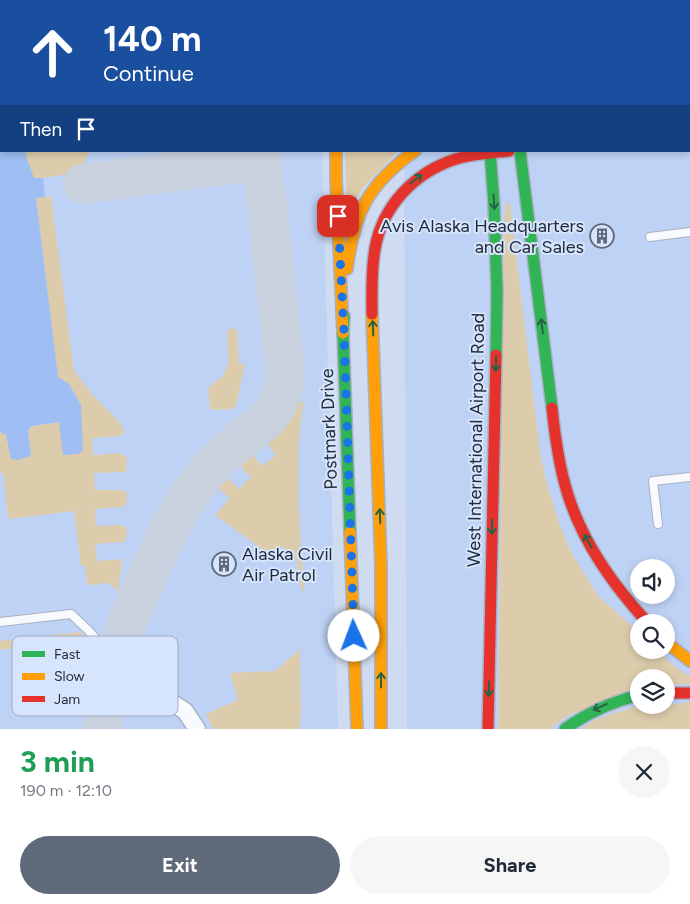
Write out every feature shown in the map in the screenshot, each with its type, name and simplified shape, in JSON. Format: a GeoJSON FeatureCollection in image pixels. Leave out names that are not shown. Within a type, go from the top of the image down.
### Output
{"type":"FeatureCollection","features":[{"type":"Feature","properties":{"kind":"main road"},"geometry":{"type":"LineString","coordinates":[[336,152],[344,333]]}},
{"type":"Feature","properties":{"kind":"main road","name":"Postmark Drive"},"geometry":{"type":"LineString","coordinates":[[357,729],[344,333],[349,254],[360,212],[371,192],[396,164],[414,152]]}},
{"type":"Feature","properties":{"kind":"main road"},"geometry":{"type":"LineString","coordinates":[[381,729],[381,565],[372,304],[372,273],[375,246],[383,220],[392,205],[402,192],[421,175],[455,159],[490,152]]}},
{"type":"Feature","properties":{"kind":"main road","name":"West International Airport Road"},"geometry":{"type":"LineString","coordinates":[[488,729],[497,291],[496,232],[490,152]]}},
{"type":"Feature","properties":{"kind":"main road"},"geometry":{"type":"LineString","coordinates":[[520,152],[555,436],[568,494],[577,519],[599,561],[613,583],[639,614]]}},
{"type":"Feature","properties":{"kind":"main road"},"geometry":{"type":"LineString","coordinates":[[675,649],[690,661]]}},
{"type":"Feature","properties":{"kind":"main road"},"geometry":{"type":"LineString","coordinates":[[675,693],[690,693]]}},
{"type":"Feature","properties":{"kind":"main road"},"geometry":{"type":"LineString","coordinates":[[565,729],[606,704],[630,697]]}},
{"type":"Feature","properties":{"kind":"street"},"geometry":{"type":"LineString","coordinates":[[178,706],[185,711],[197,729]]}},
{"type":"Feature","properties":{"kind":"lane"},"geometry":{"type":"LineString","coordinates":[[650,237],[690,232]]}},
{"type":"Feature","properties":{"kind":"lane"},"geometry":{"type":"LineString","coordinates":[[658,524],[652,481],[690,477]]}},
{"type":"Feature","properties":{"kind":"lane"},"geometry":{"type":"LineString","coordinates":[[0,622],[71,614],[93,636]]}},
{"type":"Feature","properties":{"kind":"shaded area"},"geometry":{"type":"Polygon","coordinates":[[[0,152],[322,152],[338,729],[0,729],[0,152]]]}},
{"type":"Feature","properties":{"kind":"shaded area"},"geometry":{"type":"Polygon","coordinates":[[[0,152],[26,152],[34,178],[43,178],[45,197],[36,198],[58,377],[69,384],[81,405],[83,451],[78,454],[63,455],[59,422],[31,426],[28,431],[31,456],[17,460],[11,459],[6,435],[0,432],[0,152]]]}},
{"type":"Feature","properties":{"kind":"shaded area"},"geometry":{"type":"Polygon","coordinates":[[[26,152],[89,152],[78,173],[34,179],[26,152]]]}},
{"type":"Feature","properties":{"kind":"shaded area"},"geometry":{"type":"Polygon","coordinates":[[[345,152],[397,152],[363,188],[351,206],[347,208],[345,152]]]}},
{"type":"Feature","properties":{"kind":"shaded area"},"geometry":{"type":"Polygon","coordinates":[[[404,152],[690,152],[690,729],[407,729],[404,152]]]}},
{"type":"Feature","properties":{"kind":"shaded area"},"geometry":{"type":"Polygon","coordinates":[[[51,196],[74,371],[93,395],[120,423],[125,432],[119,436],[92,438],[93,455],[119,453],[127,457],[126,472],[94,473],[95,490],[121,490],[126,492],[127,503],[123,507],[95,509],[96,526],[121,525],[127,528],[124,542],[95,544],[97,561],[121,559],[122,568],[119,591],[106,582],[103,584],[87,585],[85,565],[81,566],[74,511],[8,519],[4,475],[0,472],[0,432],[6,435],[9,452],[31,456],[28,431],[32,426],[59,422],[81,405],[69,385],[58,377],[36,198],[51,196]]]}},
{"type":"Feature","properties":{"kind":"shaded area"},"geometry":{"type":"Polygon","coordinates":[[[507,202],[510,204],[540,452],[547,484],[560,526],[572,554],[599,597],[630,624],[630,659],[667,659],[690,677],[690,684],[675,685],[675,669],[630,669],[630,691],[569,715],[549,729],[498,729],[504,218],[507,202]]]}},
{"type":"Feature","properties":{"kind":"shaded area"},"geometry":{"type":"Polygon","coordinates":[[[235,328],[237,330],[239,364],[245,364],[236,406],[233,409],[212,410],[210,408],[208,389],[224,375],[228,364],[227,330],[235,328]]]}},
{"type":"Feature","properties":{"kind":"shaded area"},"geometry":{"type":"Polygon","coordinates":[[[300,402],[304,402],[300,425],[298,473],[304,592],[301,588],[296,558],[292,553],[282,547],[266,552],[215,515],[230,498],[217,486],[220,476],[226,476],[239,489],[251,477],[242,469],[239,459],[247,452],[252,454],[262,466],[276,455],[269,446],[268,437],[287,422],[300,402]]]}},
{"type":"Feature","properties":{"kind":"shaded area"},"geometry":{"type":"Polygon","coordinates":[[[80,632],[82,634],[82,636],[44,636],[80,632]]]}},
{"type":"Feature","properties":{"kind":"shaded area"},"geometry":{"type":"Polygon","coordinates":[[[12,640],[12,649],[0,650],[0,641],[12,640]]]}},
{"type":"Feature","properties":{"kind":"shaded area"},"geometry":{"type":"Polygon","coordinates":[[[300,649],[300,729],[213,729],[206,714],[238,700],[230,673],[275,671],[300,649]]]}},
{"type":"Feature","properties":{"kind":"shaded area"},"geometry":{"type":"Polygon","coordinates":[[[690,702],[690,729],[581,729],[594,720],[630,708],[630,714],[675,714],[675,704],[690,702]]]}},
{"type":"Feature","properties":{"kind":"taxiway"},"geometry":{"type":"LineString","coordinates":[[83,184],[239,163],[250,157],[253,152]]}},
{"type":"Feature","properties":{"kind":"taxiway"},"geometry":{"type":"LineString","coordinates":[[122,636],[172,523],[186,500],[222,456],[263,423],[281,396],[284,380],[284,361],[266,194],[259,152]]}},
{"type":"Feature","properties":{"kind":"taxiway"},"geometry":{"type":"LineString","coordinates":[[103,729],[104,716]]}},
{"type":"Feature","properties":{"kind":"traffic: fast"},"geometry":{"type":"LineString","coordinates":[[490,152],[497,291],[496,355]]}},
{"type":"Feature","properties":{"kind":"traffic: fast"},"geometry":{"type":"LineString","coordinates":[[520,152],[552,408]]}},
{"type":"Feature","properties":{"kind":"traffic: fast"},"geometry":{"type":"LineString","coordinates":[[344,316],[350,532]]}},
{"type":"Feature","properties":{"kind":"traffic: fast"},"geometry":{"type":"LineString","coordinates":[[565,729],[600,708],[630,698]]}},
{"type":"Feature","properties":{"kind":"traffic: slow"},"geometry":{"type":"LineString","coordinates":[[336,152],[343,333]]}},
{"type":"Feature","properties":{"kind":"traffic: slow"},"geometry":{"type":"LineString","coordinates":[[347,269],[354,232],[366,201],[386,175],[414,152]]}},
{"type":"Feature","properties":{"kind":"traffic: slow"},"geometry":{"type":"LineString","coordinates":[[372,314],[381,565],[381,729]]}},
{"type":"Feature","properties":{"kind":"traffic: slow"},"geometry":{"type":"LineString","coordinates":[[350,532],[357,729]]}},
{"type":"Feature","properties":{"kind":"traffic: slow"},"geometry":{"type":"LineString","coordinates":[[675,649],[690,661]]}},
{"type":"Feature","properties":{"kind":"traffic: jam"},"geometry":{"type":"LineString","coordinates":[[372,314],[372,281],[375,249],[379,233],[393,205],[414,182],[427,172],[441,165],[469,156],[500,152]]}},
{"type":"Feature","properties":{"kind":"traffic: jam"},"geometry":{"type":"LineString","coordinates":[[488,729],[496,355]]}},
{"type":"Feature","properties":{"kind":"traffic: jam"},"geometry":{"type":"LineString","coordinates":[[552,408],[562,474],[574,513],[600,563],[640,614]]}},
{"type":"Feature","properties":{"kind":"traffic: jam"},"geometry":{"type":"LineString","coordinates":[[675,693],[690,693]]}},
{"type":"Feature","properties":{"kind":"place","name":"Avis Alaska Headquarters and Car Sales"},"geometry":{"type":"Point","coordinates":[602,236]}},
{"type":"Feature","properties":{"kind":"place","name":"Alaska Civil Air Patrol"},"geometry":{"type":"Point","coordinates":[224,564]}},
{"type":"Feature","properties":{"kind":"route"},"geometry":{"type":"LineString","coordinates":[[338,216],[344,333],[350,561],[354,636]]}}]}
